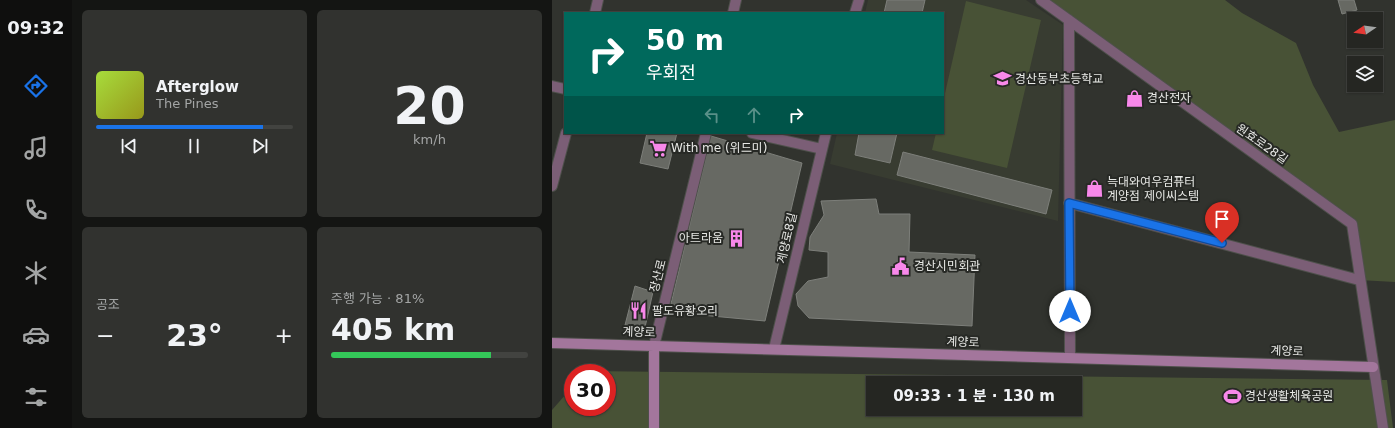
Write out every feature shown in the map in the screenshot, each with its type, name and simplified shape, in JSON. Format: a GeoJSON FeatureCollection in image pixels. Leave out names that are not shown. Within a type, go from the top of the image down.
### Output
{"type":"FeatureCollection","features":[{"type":"Feature","properties":{"kind":"street"},"geometry":{"type":"LineString","coordinates":[[595,12],[598,0]]}},
{"type":"Feature","properties":{"kind":"street"},"geometry":{"type":"LineString","coordinates":[[733,12],[736,0]]}},
{"type":"Feature","properties":{"kind":"street"},"geometry":{"type":"LineString","coordinates":[[855,12],[859,0]]}},
{"type":"Feature","properties":{"kind":"street","name":"원효로28길"},"geometry":{"type":"LineString","coordinates":[[1041,0],[1352,224],[1359,280],[1383,428]]}},
{"type":"Feature","properties":{"kind":"street"},"geometry":{"type":"LineString","coordinates":[[1068,20],[1070,358]]}},
{"type":"Feature","properties":{"kind":"street"},"geometry":{"type":"LineString","coordinates":[[552,86],[564,89]]}},
{"type":"Feature","properties":{"kind":"street"},"geometry":{"type":"LineString","coordinates":[[552,186],[566,134]]}},
{"type":"Feature","properties":{"kind":"street","name":"장산로"},"geometry":{"type":"LineString","coordinates":[[654,428],[654,346],[706,134]]}},
{"type":"Feature","properties":{"kind":"street"},"geometry":{"type":"LineString","coordinates":[[756,134],[822,149]]}},
{"type":"Feature","properties":{"kind":"street","name":"계양로8길"},"geometry":{"type":"LineString","coordinates":[[774,349],[826,134]]}},
{"type":"Feature","properties":{"kind":"street"},"geometry":{"type":"LineString","coordinates":[[1069,203],[1359,280]]}},
{"type":"Feature","properties":{"kind":"street","name":"계양로"},"geometry":{"type":"LineString","coordinates":[[552,343],[1373,366]]}},
{"type":"Feature","properties":{"kind":"shaded area","name":"경산동부초등학교"},"geometry":{"type":"Polygon","coordinates":[[[868,0],[1026,0],[1063,25],[1058,221],[830,164],[837,134],[944,134],[944,12],[865,12],[868,0]]]}},
{"type":"Feature","properties":{"kind":"green space"},"geometry":{"type":"Polygon","coordinates":[[[1041,0],[1225,0],[1242,13],[1296,43],[1313,85],[1339,132],[1395,120],[1395,282],[1359,280],[1352,224],[1041,0]]]}},
{"type":"Feature","properties":{"kind":"green space"},"geometry":{"type":"Polygon","coordinates":[[[966,1],[1041,20],[1007,168],[932,150],[936,134],[944,134],[944,98],[966,1]]]}},
{"type":"Feature","properties":{"kind":"green space","name":"경산생활체육공원"},"geometry":{"type":"Polygon","coordinates":[[[616,371],[1031,376],[866,376],[866,416],[1082,416],[1082,377],[1387,380],[1393,428],[552,428],[552,410],[564,396],[564,416],[616,416],[616,371]]]}},
{"type":"Feature","properties":{"kind":"building"},"geometry":{"type":"Polygon","coordinates":[[[887,0],[925,0],[922,12],[884,12],[887,0]]]}},
{"type":"Feature","properties":{"kind":"building"},"geometry":{"type":"Polygon","coordinates":[[[1338,0],[1354,0],[1357,10],[1342,14],[1338,0]]]}},
{"type":"Feature","properties":{"kind":"building","name":"With me (위드미)"},"geometry":{"type":"Polygon","coordinates":[[[647,134],[677,134],[668,169],[640,163],[647,134]]]}},
{"type":"Feature","properties":{"kind":"building"},"geometry":{"type":"Polygon","coordinates":[[[859,134],[897,134],[890,163],[855,155],[859,134]]]}},
{"type":"Feature","properties":{"kind":"building","name":"아트라움"},"geometry":{"type":"Polygon","coordinates":[[[711,136],[802,163],[765,321],[669,312],[711,136]]]}},
{"type":"Feature","properties":{"kind":"building"},"geometry":{"type":"Polygon","coordinates":[[[903,152],[1052,190],[1046,214],[897,175],[903,152]]]}},
{"type":"Feature","properties":{"kind":"building","name":"경산시민회관"},"geometry":{"type":"Polygon","coordinates":[[[876,199],[879,214],[910,214],[909,252],[975,255],[972,326],[809,318],[798,306],[796,294],[808,281],[828,277],[828,252],[809,250],[810,237],[824,215],[821,201],[876,199]]]}},
{"type":"Feature","properties":{"kind":"building","name":"팔도유황오리"},"geometry":{"type":"Polygon","coordinates":[[[635,286],[653,292],[643,336],[624,329],[635,286]]]}},
{"type":"Feature","properties":{"kind":"place","name":"경산동부초등학교"},"geometry":{"type":"Point","coordinates":[1002,79]}},
{"type":"Feature","properties":{"kind":"place","name":"경산전자"},"geometry":{"type":"Point","coordinates":[1134,98]}},
{"type":"Feature","properties":{"kind":"place","name":"With me (위드미)"},"geometry":{"type":"Point","coordinates":[658,148]}},
{"type":"Feature","properties":{"kind":"place","name":"늑대와여우컴퓨터 계양점 제이씨스템"},"geometry":{"type":"Point","coordinates":[1094,189]}},
{"type":"Feature","properties":{"kind":"place","name":"아트라움"},"geometry":{"type":"Point","coordinates":[736,238]}},
{"type":"Feature","properties":{"kind":"place","name":"경산시민회관"},"geometry":{"type":"Point","coordinates":[901,266]}},
{"type":"Feature","properties":{"kind":"place","name":"팔도유황오리"},"geometry":{"type":"Point","coordinates":[639,311]}},
{"type":"Feature","properties":{"kind":"place","name":"경산생활체육공원"},"geometry":{"type":"Point","coordinates":[1232,396]}},
{"type":"Feature","properties":{"kind":"route"},"geometry":{"type":"LineString","coordinates":[[1070,311],[1069,203],[1222,243]]}}]}
